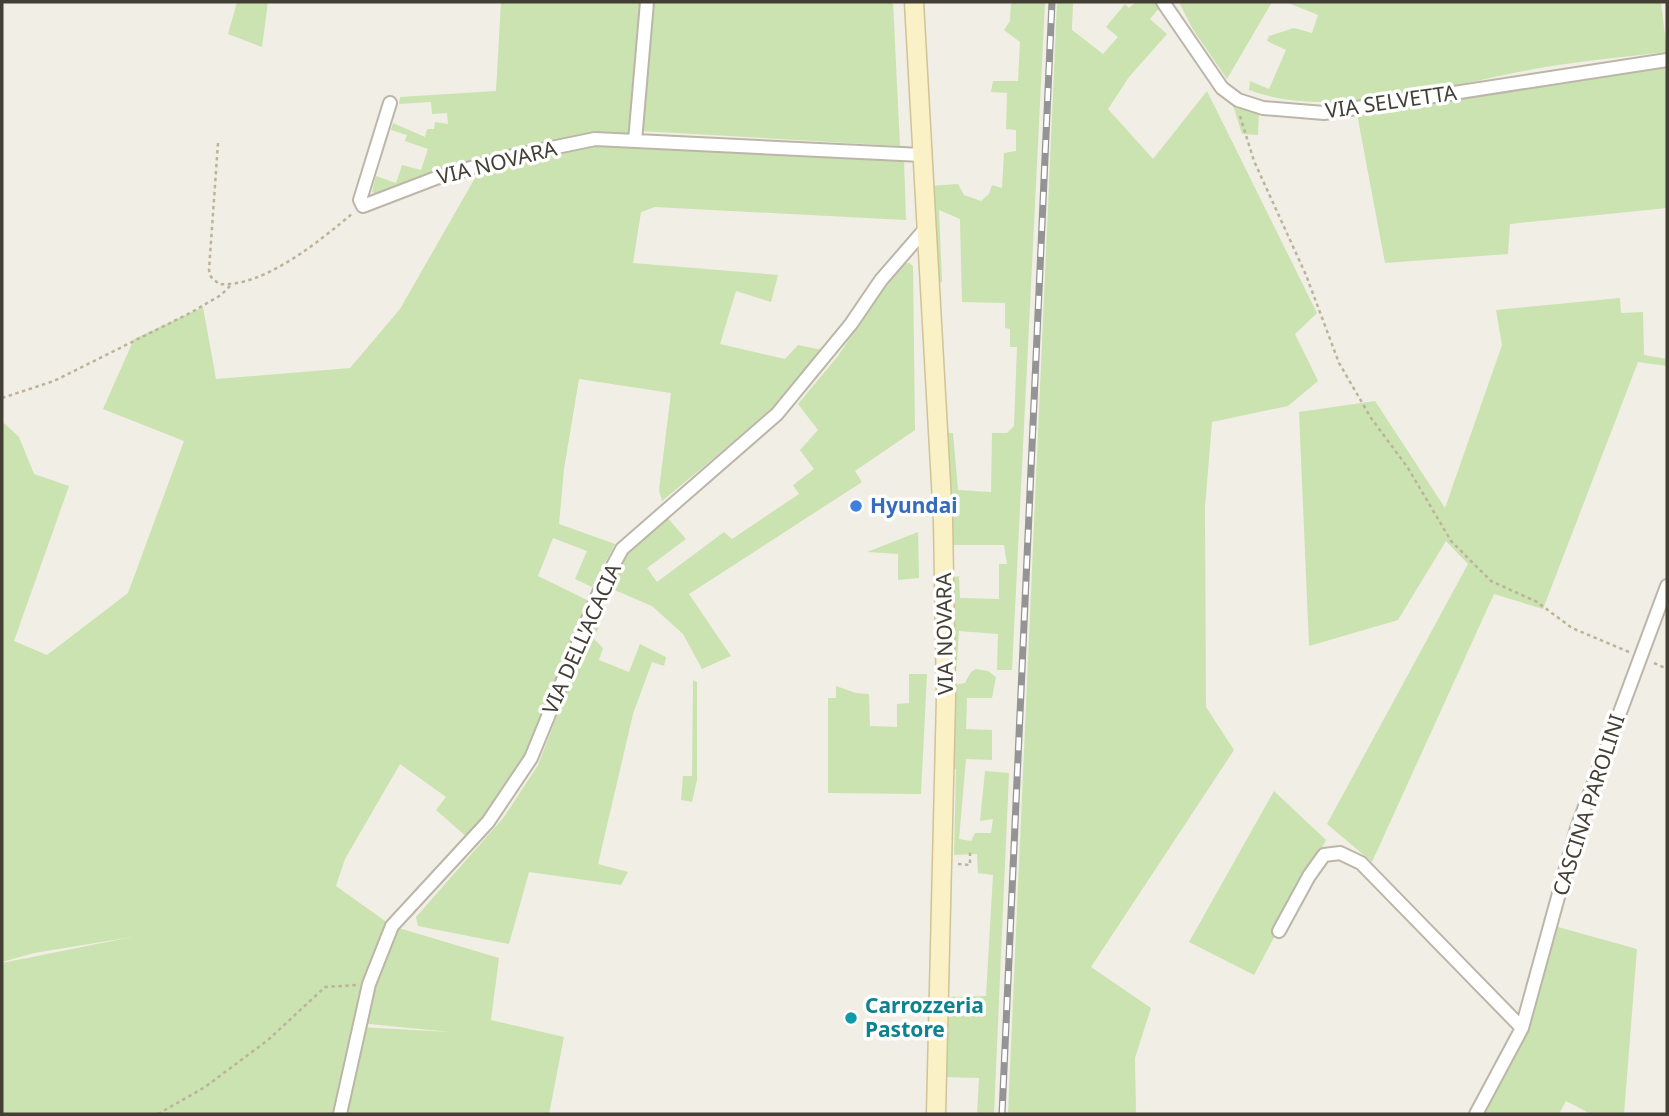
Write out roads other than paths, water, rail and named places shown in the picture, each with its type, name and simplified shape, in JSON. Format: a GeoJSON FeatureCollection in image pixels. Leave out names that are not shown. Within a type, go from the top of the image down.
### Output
{"type":"FeatureCollection","features":[{"type":"Feature","properties":{"kind":"main road","name":"VIA NOVARA"},"geometry":{"type":"LineString","coordinates":[[914,2],[943,520],[946,697],[936,1114]]}},
{"type":"Feature","properties":{"kind":"street"},"geometry":{"type":"LineString","coordinates":[[635,141],[647,2]]}},
{"type":"Feature","properties":{"kind":"street","name":"VIA SELVETTA"},"geometry":{"type":"LineString","coordinates":[[1163,2],[1222,88],[1233,96],[1264,108],[1324,113],[1667,61]]}},
{"type":"Feature","properties":{"kind":"street","name":"VIA NOVARA"},"geometry":{"type":"LineString","coordinates":[[390,103],[360,200],[363,205],[436,178],[513,156],[596,139],[922,155]]}},
{"type":"Feature","properties":{"kind":"street","name":"VIA DELL'ACACIA"},"geometry":{"type":"LineString","coordinates":[[340,1114],[369,984],[392,926],[488,822],[531,758],[600,590],[622,549],[777,414],[851,324],[881,280],[927,226]]}},
{"type":"Feature","properties":{"kind":"street","name":"CASCINA PAROLINI"},"geometry":{"type":"LineString","coordinates":[[1476,1114],[1522,1028],[1577,828],[1667,586]]}},
{"type":"Feature","properties":{"kind":"street"},"geometry":{"type":"LineString","coordinates":[[1279,931],[1309,876],[1324,855],[1340,853],[1361,863],[1522,1028]]}},
{"type":"Feature","properties":{"kind":"railway"},"geometry":{"type":"LineString","coordinates":[[1002,1114],[1052,2]]}},
{"type":"Feature","properties":{"kind":"place","name":"Hyundai"},"geometry":{"type":"Point","coordinates":[856,506]}},
{"type":"Feature","properties":{"kind":"place","name":"Carrozzeria Pastore"},"geometry":{"type":"Point","coordinates":[851,1018]}}]}
